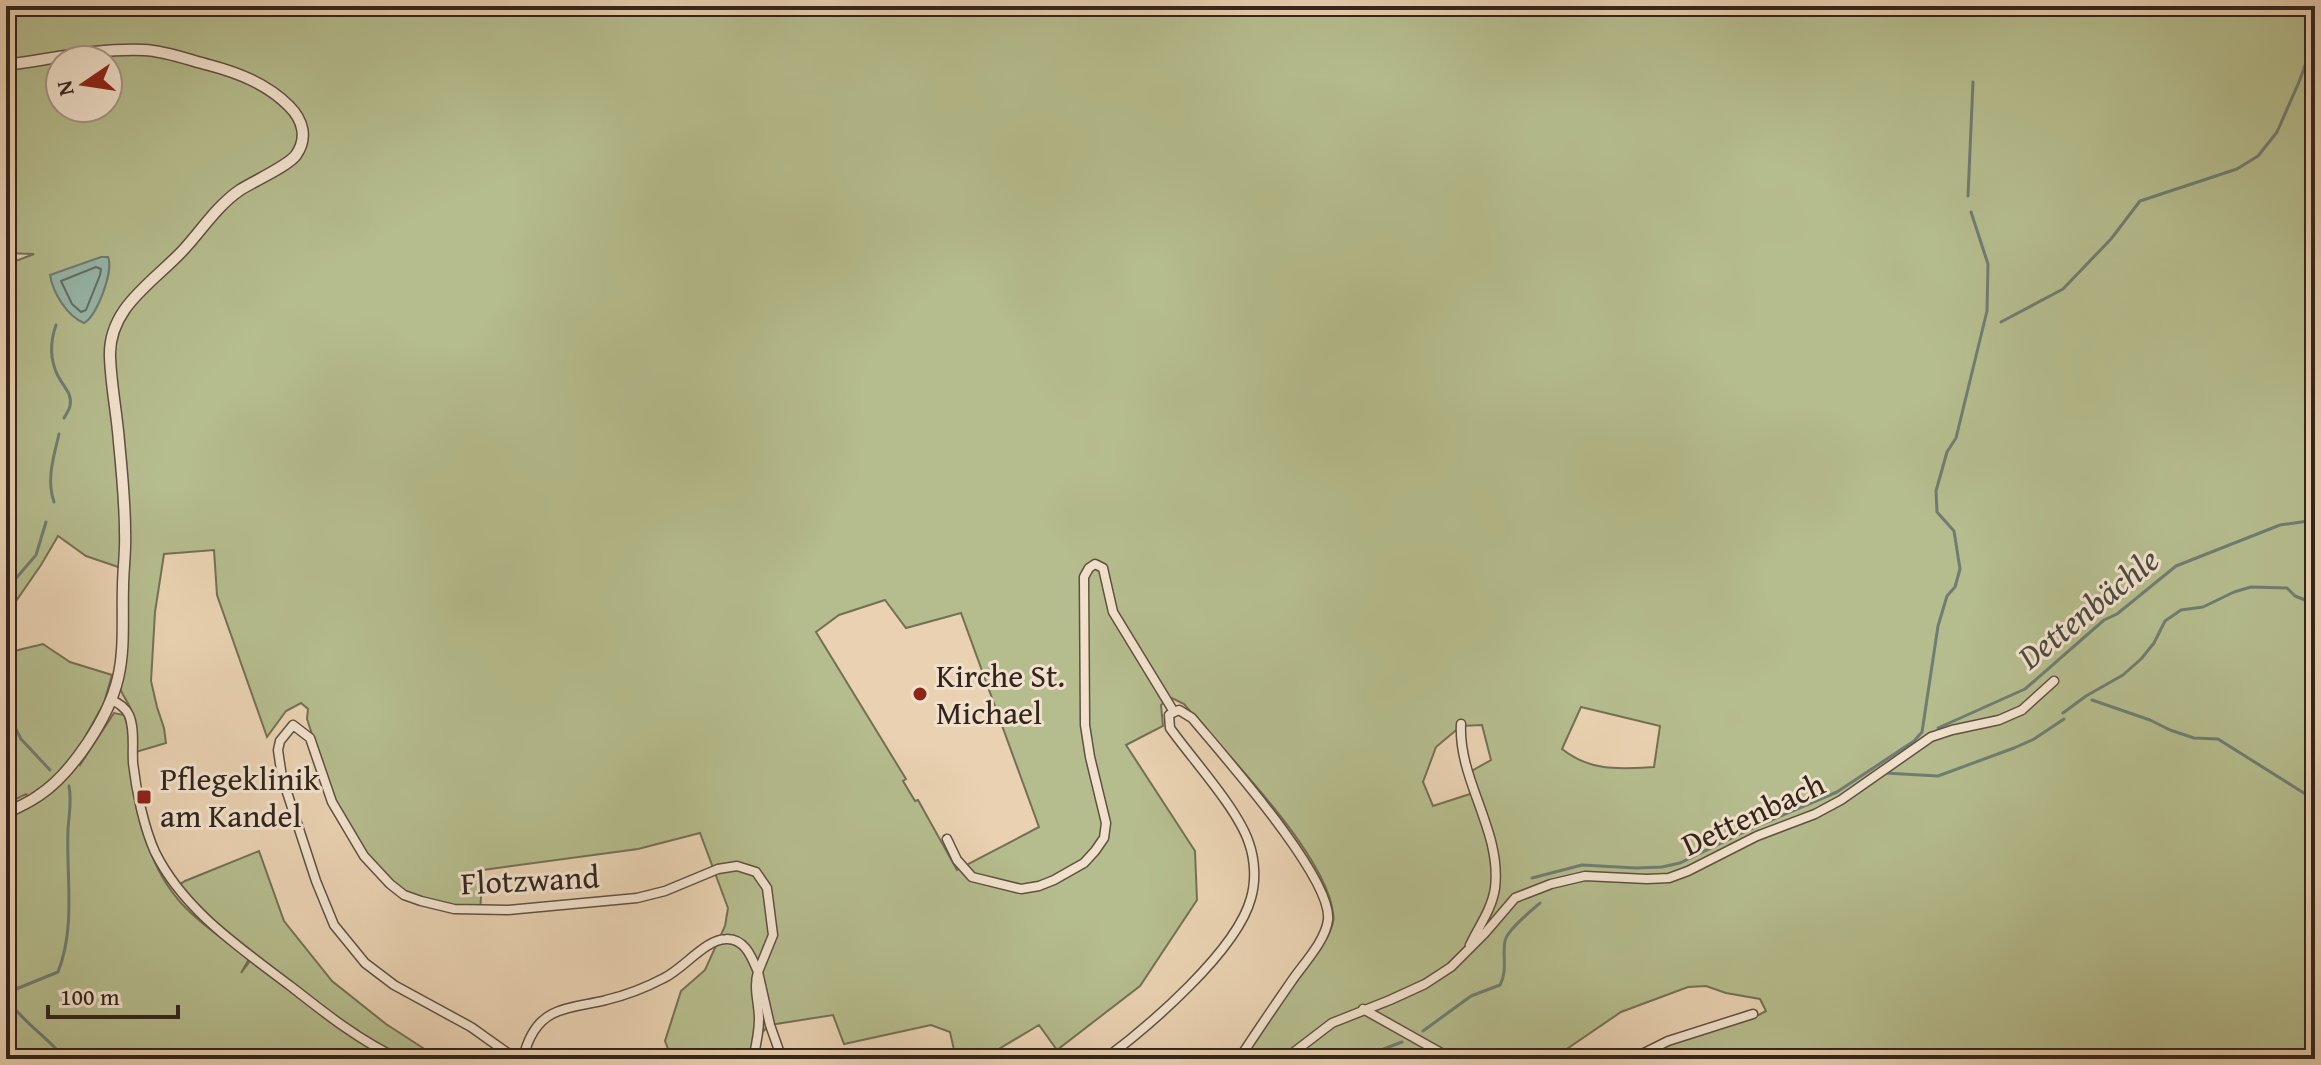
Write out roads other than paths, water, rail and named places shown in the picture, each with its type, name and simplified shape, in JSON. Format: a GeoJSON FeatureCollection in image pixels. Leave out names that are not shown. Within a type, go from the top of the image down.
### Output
{"type":"FeatureCollection","features":[{"type":"Feature","properties":{"kind":"street"},"geometry":{"type":"LineString","coordinates":[[6,65],[100,51],[147,50],[223,69],[258,82],[281,98],[303,126],[302,143],[295,158],[238,192],[209,218],[184,250],[128,303],[112,333],[110,361],[120,442],[126,535],[118,678],[111,700],[76,761],[38,796],[6,813]]}},
{"type":"Feature","properties":{"kind":"street"},"geometry":{"type":"LineString","coordinates":[[947,839],[957,860],[972,877],[1021,889],[1054,880],[1084,863],[1104,838],[1106,823],[1085,725],[1084,577],[1095,564],[1103,568],[1113,612],[1174,712]]}},
{"type":"Feature","properties":{"kind":"street","name":"Dettenbach"},"geometry":{"type":"LineString","coordinates":[[1285,1059],[1332,1023],[1425,984],[1451,967],[1515,898],[1551,884],[1585,876],[1658,879],[1688,871],[1757,836],[1815,814],[1841,800],[1931,737],[1999,720],[2022,710],[2054,681]]}},
{"type":"Feature","properties":{"kind":"street"},"geometry":{"type":"LineString","coordinates":[[111,700],[122,706],[131,720],[134,767],[147,827],[154,850],[176,887],[196,909],[264,967],[358,1037],[399,1059]]}},
{"type":"Feature","properties":{"kind":"street"},"geometry":{"type":"LineString","coordinates":[[1105,1059],[1147,1027],[1198,976],[1231,938],[1251,898],[1253,860],[1249,841],[1226,802],[1170,728],[1169,715],[1179,710],[1192,718],[1291,840],[1328,909],[1328,922],[1317,945],[1239,1059]]}},
{"type":"Feature","properties":{"kind":"street","name":"Dettenbach"},"geometry":{"type":"LineString","coordinates":[[1461,724],[1468,773],[1489,835],[1495,887],[1489,908],[1467,953]]}},
{"type":"Feature","properties":{"kind":"street","name":"Flotzwand"},"geometry":{"type":"LineString","coordinates":[[516,1059],[471,1027],[394,985],[365,963],[334,925],[282,777],[278,750],[280,741],[293,725],[310,738],[332,802],[364,856],[379,875],[404,895],[454,909],[508,910],[637,898],[665,891],[718,869],[737,866],[756,872],[767,888],[773,935],[758,972]]}},
{"type":"Feature","properties":{"kind":"street"},"geometry":{"type":"LineString","coordinates":[[523,1059],[534,1029],[551,1015],[637,992],[669,976],[716,941],[727,938],[747,948],[758,972],[782,1059]]}},
{"type":"Feature","properties":{"kind":"street"},"geometry":{"type":"LineString","coordinates":[[753,1059],[758,1036],[755,982],[758,972]]}},
{"type":"Feature","properties":{"kind":"street"},"geometry":{"type":"LineString","coordinates":[[1363,1009],[1452,1059]]}},
{"type":"Feature","properties":{"kind":"street"},"geometry":{"type":"LineString","coordinates":[[1632,1059],[1668,1041],[1753,1014]]}},
{"type":"Feature","properties":{"kind":"water"},"geometry":{"type":"Polygon","coordinates":[[[108,257],[109,272],[99,303],[84,323],[62,303],[50,275],[108,257]]]}},
{"type":"Feature","properties":{"kind":"waterway"},"geometry":{"type":"LineString","coordinates":[[2001,322],[2063,289],[2111,239],[2140,201],[2237,169],[2258,156],[2277,132],[2315,38]]}},
{"type":"Feature","properties":{"kind":"waterway"},"geometry":{"type":"LineString","coordinates":[[1968,196],[1973,82]]}},
{"type":"Feature","properties":{"kind":"waterway"},"geometry":{"type":"LineString","coordinates":[[1532,878],[1582,865],[1636,868],[1680,863],[1837,792],[1914,741],[1922,732],[1938,626],[1947,596],[1955,587],[1960,569],[1954,531],[1937,512],[1936,491],[1947,452],[1956,438],[1987,311],[1988,264],[1971,212]]}},
{"type":"Feature","properties":{"kind":"waterway"},"geometry":{"type":"LineString","coordinates":[[56,325],[52,344],[53,364],[71,402],[64,418]]}},
{"type":"Feature","properties":{"kind":"waterway"},"geometry":{"type":"LineString","coordinates":[[54,502],[51,476],[59,434]]}},
{"type":"Feature","properties":{"kind":"waterway","name":"Dettenbächle"},"geometry":{"type":"LineString","coordinates":[[1938,728],[2025,689],[2104,620],[2117,614],[2176,566],[2280,525],[2315,520]]}},
{"type":"Feature","properties":{"kind":"waterway"},"geometry":{"type":"LineString","coordinates":[[6,590],[36,555],[46,522]]}},
{"type":"Feature","properties":{"kind":"waterway"},"geometry":{"type":"LineString","coordinates":[[2063,713],[2123,675],[2154,643],[2165,621],[2181,610],[2203,607],[2251,587],[2287,588],[2295,596],[2315,604]]}},
{"type":"Feature","properties":{"kind":"waterway"},"geometry":{"type":"LineString","coordinates":[[2092,700],[2194,738],[2218,739],[2315,800]]}},
{"type":"Feature","properties":{"kind":"waterway"},"geometry":{"type":"LineString","coordinates":[[6,710],[21,739],[50,770]]}},
{"type":"Feature","properties":{"kind":"waterway"},"geometry":{"type":"LineString","coordinates":[[1885,773],[1938,776],[2034,739],[2064,719]]}},
{"type":"Feature","properties":{"kind":"waterway"},"geometry":{"type":"LineString","coordinates":[[16,989],[58,972],[64,955],[69,919],[69,786]]}},
{"type":"Feature","properties":{"kind":"waterway","name":"Dettenbächle"},"geometry":{"type":"LineString","coordinates":[[1423,1031],[1471,996],[1500,985],[1507,937],[1540,903]]}},
{"type":"Feature","properties":{"kind":"waterway"},"geometry":{"type":"LineString","coordinates":[[14,1008],[65,1059]]}},
{"type":"Feature","properties":{"kind":"waterway","name":"Dettenbächle"},"geometry":{"type":"LineString","coordinates":[[1372,1059],[1381,1050],[1402,1042]]}},
{"type":"Feature","properties":{"kind":"place","name":"Kirche St. Michael"},"geometry":{"type":"Point","coordinates":[920,694]}},
{"type":"Feature","properties":{"kind":"place","name":"Pflegeklinik am Kandel"},"geometry":{"type":"Point","coordinates":[144,797]}}]}
